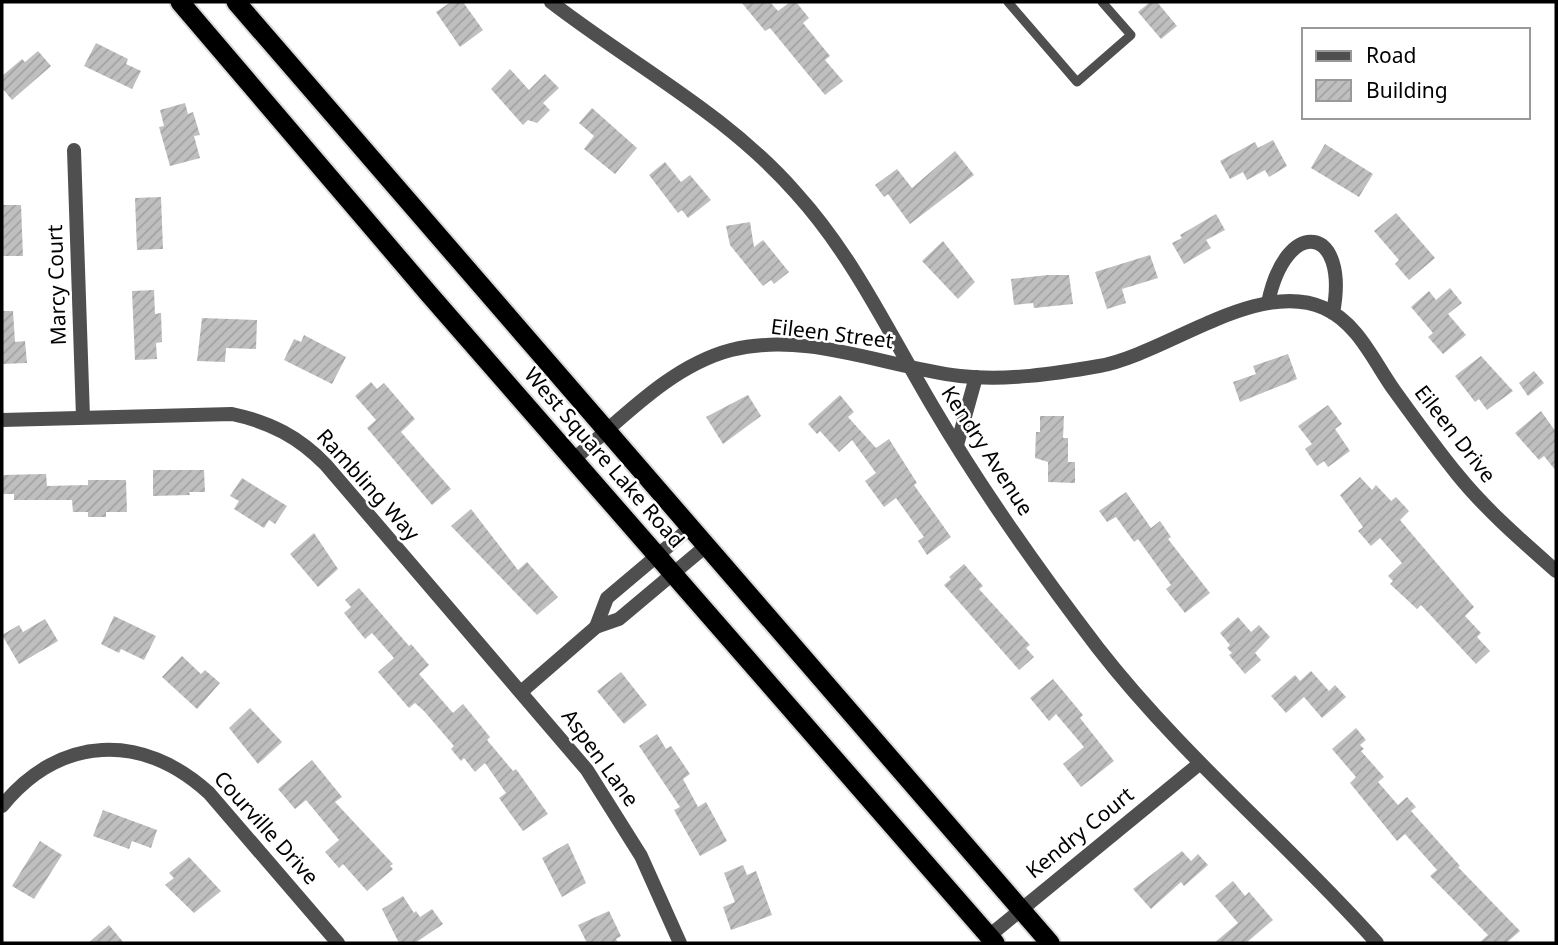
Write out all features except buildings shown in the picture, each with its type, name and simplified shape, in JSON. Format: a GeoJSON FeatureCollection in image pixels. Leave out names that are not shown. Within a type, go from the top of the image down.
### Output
{"type":"FeatureCollection","features":[{"type":"Feature","properties":{"kind":"highway","name":"West Square Lake Road"},"geometry":{"type":"LineString","coordinates":[[180,2],[429,294],[659,554],[992,940]]}},
{"type":"Feature","properties":{"kind":"highway","name":"West Square Lake Road"},"geometry":{"type":"LineString","coordinates":[[236,2],[1050,943]]}},
{"type":"Feature","properties":{"kind":"street","name":"Kendry Avenue"},"geometry":{"type":"LineString","coordinates":[[551,2],[613,48],[720,120],[763,156],[836,242],[957,445],[1096,645],[1131,690],[1199,764],[1377,943]]}},
{"type":"Feature","properties":{"kind":"street","name":"Marcy Court"},"geometry":{"type":"LineString","coordinates":[[74,150],[83,417]]}},
{"type":"Feature","properties":{"kind":"street"},"geometry":{"type":"LineString","coordinates":[[1268,303],[1276,271],[1287,252],[1303,243],[1311,242],[1326,249],[1334,262],[1338,281],[1334,313]]}},
{"type":"Feature","properties":{"kind":"street","name":"Eileen Drive"},"geometry":{"type":"LineString","coordinates":[[909,365],[976,377],[1046,374],[1102,366],[1268,303],[1308,302],[1334,313],[1358,335],[1459,477],[1556,571]]}},
{"type":"Feature","properties":{"kind":"street","name":"Eileen Street"},"geometry":{"type":"LineString","coordinates":[[575,458],[674,377],[702,360],[734,350],[768,345],[804,347],[909,365]]}},
{"type":"Feature","properties":{"kind":"street"},"geometry":{"type":"LineString","coordinates":[[957,445],[976,377]]}},
{"type":"Feature","properties":{"kind":"street","name":"Rambling Way"},"geometry":{"type":"LineString","coordinates":[[2,419],[232,414],[265,422],[289,434],[326,465],[521,692]]}},
{"type":"Feature","properties":{"kind":"street"},"geometry":{"type":"LineString","coordinates":[[596,627],[607,598],[690,528]]}},
{"type":"Feature","properties":{"kind":"street"},"geometry":{"type":"LineString","coordinates":[[521,692],[596,627],[620,619],[706,546]]}},
{"type":"Feature","properties":{"kind":"street","name":"Aspen Lane"},"geometry":{"type":"LineString","coordinates":[[521,692],[579,761],[614,810],[641,856],[680,943]]}},
{"type":"Feature","properties":{"kind":"street","name":"Courville Drive"},"geometry":{"type":"LineString","coordinates":[[2,806],[27,779],[62,758],[97,750],[149,755],[185,772],[209,793],[338,943]]}},
{"type":"Feature","properties":{"kind":"street","name":"Kendry Court"},"geometry":{"type":"LineString","coordinates":[[992,940],[1021,909],[1199,764]]}},
{"type":"Feature","properties":{"kind":"lane"},"geometry":{"type":"LineString","coordinates":[[1008,2],[1077,82],[1131,35],[1102,2]]}}]}
